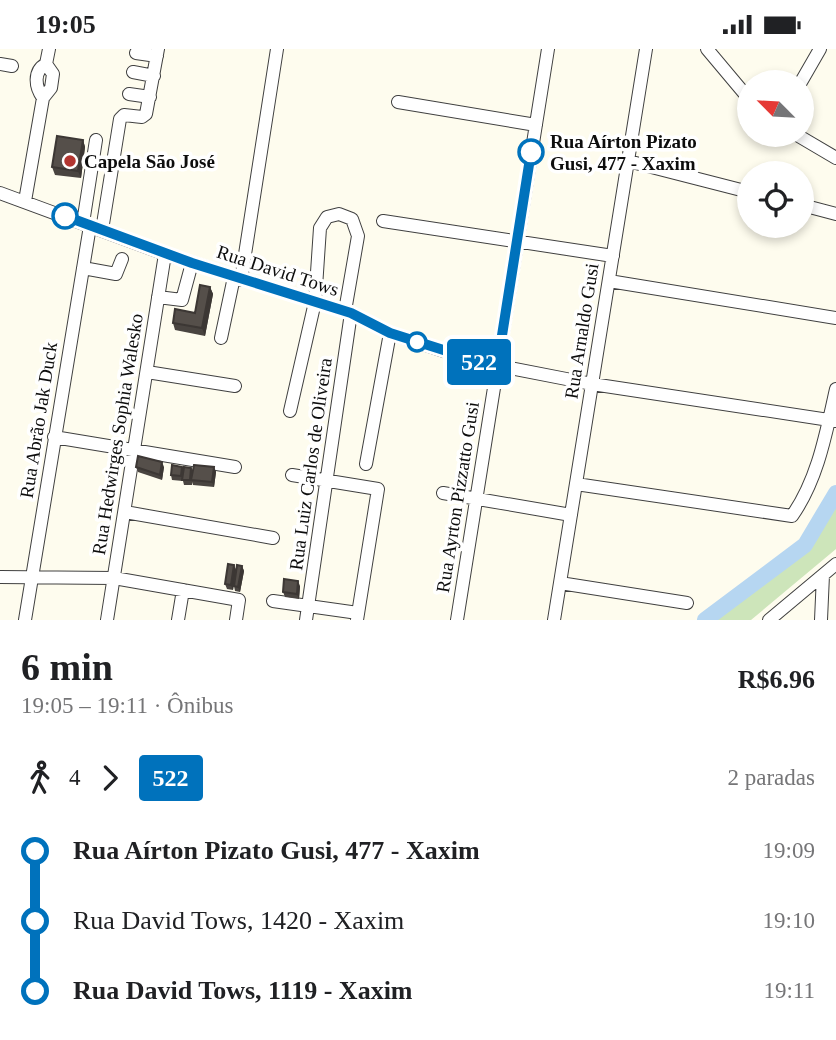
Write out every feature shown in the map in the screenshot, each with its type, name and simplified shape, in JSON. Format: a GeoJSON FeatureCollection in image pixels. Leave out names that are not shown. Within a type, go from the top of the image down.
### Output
{"type":"FeatureCollection","features":[{"type":"Feature","properties":{"kind":"street"},"geometry":{"type":"LineString","coordinates":[[25,201],[43,98],[37,90],[37,75],[46,64],[49,49]]}},
{"type":"Feature","properties":{"kind":"street"},"geometry":{"type":"LineString","coordinates":[[221,338],[238,278],[277,49]]}},
{"type":"Feature","properties":{"kind":"street","name":"Rua Ayrton Pizzatto Gusi"},"geometry":{"type":"LineString","coordinates":[[457,620],[548,49]]}},
{"type":"Feature","properties":{"kind":"street","name":"Rua Arnaldo Gusi"},"geometry":{"type":"LineString","coordinates":[[554,620],[646,49]]}},
{"type":"Feature","properties":{"kind":"street"},"geometry":{"type":"LineString","coordinates":[[707,49],[737,85]]}},
{"type":"Feature","properties":{"kind":"street"},"geometry":{"type":"LineString","coordinates":[[808,70],[820,49]]}},
{"type":"Feature","properties":{"kind":"street"},"geometry":{"type":"LineString","coordinates":[[92,226],[120,119],[124,115],[144,117],[150,97],[157,52],[136,53]]}},
{"type":"Feature","properties":{"kind":"street"},"geometry":{"type":"LineString","coordinates":[[133,72],[154,76]]}},
{"type":"Feature","properties":{"kind":"street"},"geometry":{"type":"LineString","coordinates":[[129,94],[150,97]]}},
{"type":"Feature","properties":{"kind":"street"},"geometry":{"type":"LineString","coordinates":[[398,102],[536,125]]}},
{"type":"Feature","properties":{"kind":"street"},"geometry":{"type":"LineString","coordinates":[[92,226],[96,139]]}},
{"type":"Feature","properties":{"kind":"street"},"geometry":{"type":"LineString","coordinates":[[814,145],[836,158]]}},
{"type":"Feature","properties":{"kind":"street"},"geometry":{"type":"LineString","coordinates":[[628,161],[737,189]]}},
{"type":"Feature","properties":{"kind":"street","name":"Rua David Tows"},"geometry":{"type":"LineString","coordinates":[[0,195],[25,201],[165,254],[348,312],[390,333],[497,367],[832,420]]}},
{"type":"Feature","properties":{"kind":"street"},"geometry":{"type":"LineString","coordinates":[[814,208],[836,214]]}},
{"type":"Feature","properties":{"kind":"street","name":"Rua Luiz Carlos de Oliveira"},"geometry":{"type":"LineString","coordinates":[[307,613],[327,481],[358,236],[352,219],[339,214],[327,217],[320,228],[315,302]]}},
{"type":"Feature","properties":{"kind":"street"},"geometry":{"type":"LineString","coordinates":[[383,221],[612,255]]}},
{"type":"Feature","properties":{"kind":"street","name":"Rua Abrão Jak Duck"},"geometry":{"type":"LineString","coordinates":[[25,620],[92,226]]}},
{"type":"Feature","properties":{"kind":"street","name":"Rua Hedwirges Sophia Walesko"},"geometry":{"type":"LineString","coordinates":[[107,620],[165,254]]}},
{"type":"Feature","properties":{"kind":"street"},"geometry":{"type":"LineString","coordinates":[[83,268],[116,274],[122,259]]}},
{"type":"Feature","properties":{"kind":"street"},"geometry":{"type":"LineString","coordinates":[[158,297],[182,300],[192,263]]}},
{"type":"Feature","properties":{"kind":"street"},"geometry":{"type":"LineString","coordinates":[[608,281],[836,318]]}},
{"type":"Feature","properties":{"kind":"street"},"geometry":{"type":"LineString","coordinates":[[290,411],[315,302]]}},
{"type":"Feature","properties":{"kind":"street"},"geometry":{"type":"LineString","coordinates":[[366,464],[390,333]]}},
{"type":"Feature","properties":{"kind":"street"},"geometry":{"type":"LineString","coordinates":[[147,372],[235,386]]}},
{"type":"Feature","properties":{"kind":"street"},"geometry":{"type":"LineString","coordinates":[[576,484],[792,516],[805,498],[832,420],[836,389]]}},
{"type":"Feature","properties":{"kind":"street"},"geometry":{"type":"LineString","coordinates":[[54,437],[235,467]]}},
{"type":"Feature","properties":{"kind":"street"},"geometry":{"type":"LineString","coordinates":[[273,601],[307,613],[358,617],[378,489],[292,475]]}},
{"type":"Feature","properties":{"kind":"street"},"geometry":{"type":"LineString","coordinates":[[443,493],[571,515]]}},
{"type":"Feature","properties":{"kind":"street"},"geometry":{"type":"LineString","coordinates":[[125,512],[273,538]]}},
{"type":"Feature","properties":{"kind":"street"},"geometry":{"type":"LineString","coordinates":[[769,620],[836,564]]}},
{"type":"Feature","properties":{"kind":"street"},"geometry":{"type":"LineString","coordinates":[[821,620],[823,575]]}},
{"type":"Feature","properties":{"kind":"street"},"geometry":{"type":"LineString","coordinates":[[0,577],[114,578],[239,600],[236,620]]}},
{"type":"Feature","properties":{"kind":"street"},"geometry":{"type":"LineString","coordinates":[[560,583],[687,603]]}},
{"type":"Feature","properties":{"kind":"street"},"geometry":{"type":"LineString","coordinates":[[178,620],[183,590]]}},
{"type":"Feature","properties":{"kind":"green space"},"geometry":{"type":"Polygon","coordinates":[[[836,507],[836,549],[751,620],[710,620],[803,552],[836,507]]]}},
{"type":"Feature","properties":{"kind":"building","name":"Capela São José"},"geometry":{"type":"Polygon","coordinates":[[[57,136],[83,140],[78,171],[52,167],[57,136]]]}},
{"type":"Feature","properties":{"kind":"building"},"geometry":{"type":"Polygon","coordinates":[[[200,285],[210,287],[202,328],[173,323],[175,309],[195,313],[200,285]]]}},
{"type":"Feature","properties":{"kind":"building"},"geometry":{"type":"Polygon","coordinates":[[[138,456],[162,462],[160,475],[136,467],[138,456]]]}},
{"type":"Feature","properties":{"kind":"building"},"geometry":{"type":"Polygon","coordinates":[[[172,465],[182,467],[181,476],[171,475],[172,465]]]}},
{"type":"Feature","properties":{"kind":"building"},"geometry":{"type":"Polygon","coordinates":[[[194,465],[214,467],[212,482],[191,480],[194,465]]]}},
{"type":"Feature","properties":{"kind":"building"},"geometry":{"type":"Polygon","coordinates":[[[184,467],[191,468],[190,480],[182,480],[184,467]]]}},
{"type":"Feature","properties":{"kind":"building"},"geometry":{"type":"Polygon","coordinates":[[[228,564],[234,565],[231,585],[225,584],[228,564]]]}},
{"type":"Feature","properties":{"kind":"building"},"geometry":{"type":"Polygon","coordinates":[[[237,565],[242,566],[238,587],[234,586],[237,565]]]}},
{"type":"Feature","properties":{"kind":"building"},"geometry":{"type":"Polygon","coordinates":[[[284,579],[298,581],[297,594],[283,592],[284,579]]]}},
{"type":"Feature","properties":{"kind":"waterway"},"geometry":{"type":"LineString","coordinates":[[705,620],[805,545],[836,493]]}},
{"type":"Feature","properties":{"kind":"bus line","name":"522"},"geometry":{"type":"LineString","coordinates":[[65,216],[192,263],[351,313],[390,333],[497,367],[531,152]]}},
{"type":"Feature","properties":{"kind":"place","name":"Rua Aírton Pizato Gusi, 477 - Xaxim"},"geometry":{"type":"Point","coordinates":[531,152]}},
{"type":"Feature","properties":{"kind":"place","name":"Capela São José"},"geometry":{"type":"Point","coordinates":[70,161]}}]}
